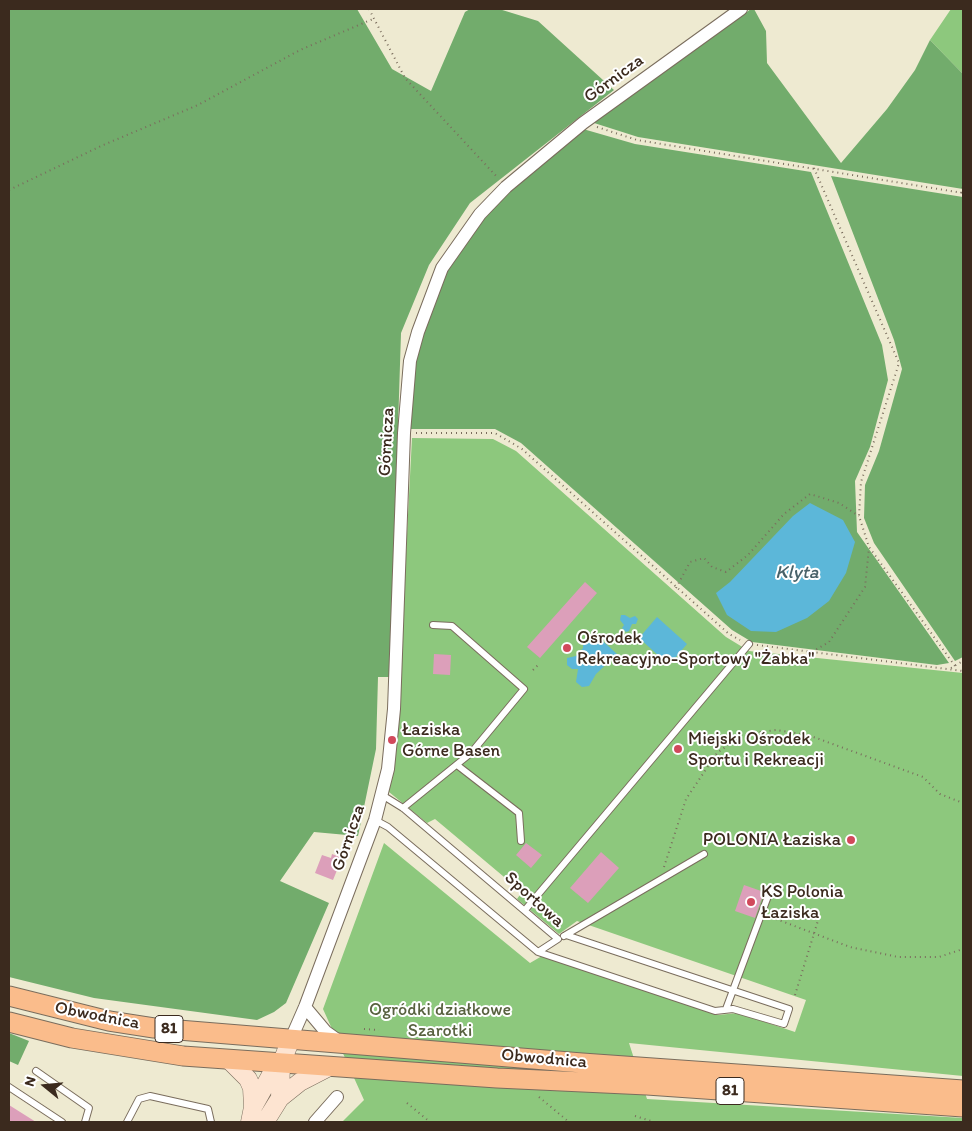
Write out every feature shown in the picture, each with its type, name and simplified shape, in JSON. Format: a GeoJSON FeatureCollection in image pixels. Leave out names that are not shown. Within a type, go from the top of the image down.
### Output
{"type":"FeatureCollection","features":[{"type":"Feature","properties":{"kind":"main road","name":"Obwodnica"},"geometry":{"type":"LineString","coordinates":[[9,996],[62,1010],[136,1025],[291,1040],[341,1042],[607,1065],[963,1090]]}},
{"type":"Feature","properties":{"kind":"main road","name":"Obwodnica"},"geometry":{"type":"LineString","coordinates":[[9,1022],[72,1038],[183,1056],[328,1067],[647,1084],[963,1107]]}},
{"type":"Feature","properties":{"kind":"street","name":"Górnicza"},"geometry":{"type":"LineString","coordinates":[[291,1040],[375,820],[388,769],[394,709],[404,433],[410,361],[418,332],[442,268],[480,214],[506,187],[583,123],[741,9]]}},
{"type":"Feature","properties":{"kind":"street"},"geometry":{"type":"LineString","coordinates":[[305,1007],[326,1032],[341,1042]]}},
{"type":"Feature","properties":{"kind":"street"},"geometry":{"type":"LineString","coordinates":[[280,1098],[282,1064],[291,1040]]}},
{"type":"Feature","properties":{"kind":"street"},"geometry":{"type":"LineString","coordinates":[[229,1060],[250,1081],[252,1115]]}},
{"type":"Feature","properties":{"kind":"street"},"geometry":{"type":"LineString","coordinates":[[252,1115],[272,1073],[282,1064]]}},
{"type":"Feature","properties":{"kind":"street"},"geometry":{"type":"LineString","coordinates":[[264,1122],[280,1098],[300,1082],[328,1067]]}},
{"type":"Feature","properties":{"kind":"street"},"geometry":{"type":"LineString","coordinates":[[315,1122],[337,1097]]}},
{"type":"Feature","properties":{"kind":"lane"},"geometry":{"type":"LineString","coordinates":[[403,808],[471,753],[524,689],[452,626],[433,625]]}},
{"type":"Feature","properties":{"kind":"lane"},"geometry":{"type":"LineString","coordinates":[[525,910],[749,644]]}},
{"type":"Feature","properties":{"kind":"lane"},"geometry":{"type":"LineString","coordinates":[[457,765],[519,813],[521,841]]}},
{"type":"Feature","properties":{"kind":"lane","name":"Sportowa"},"geometry":{"type":"LineString","coordinates":[[375,820],[388,827],[538,952],[558,939],[403,808],[382,795]]}},
{"type":"Feature","properties":{"kind":"lane"},"geometry":{"type":"LineString","coordinates":[[558,939],[704,854]]}},
{"type":"Feature","properties":{"kind":"lane"},"geometry":{"type":"LineString","coordinates":[[726,1009],[771,888]]}},
{"type":"Feature","properties":{"kind":"lane"},"geometry":{"type":"LineString","coordinates":[[538,952],[715,1011],[733,1008],[784,1024],[789,1009],[566,934]]}},
{"type":"Feature","properties":{"kind":"lane"},"geometry":{"type":"LineString","coordinates":[[36,1072],[89,1108],[85,1122]]}},
{"type":"Feature","properties":{"kind":"lane"},"geometry":{"type":"LineString","coordinates":[[9,1087],[62,1122]]}},
{"type":"Feature","properties":{"kind":"lane"},"geometry":{"type":"LineString","coordinates":[[128,1122],[139,1099],[150,1096],[208,1109],[212,1122]]}},
{"type":"Feature","properties":{"kind":"path"},"geometry":{"type":"LineString","coordinates":[[369,9],[405,78],[506,187]]}},
{"type":"Feature","properties":{"kind":"path"},"geometry":{"type":"LineString","coordinates":[[9,190],[101,146],[198,104],[300,50],[373,19]]}},
{"type":"Feature","properties":{"kind":"path"},"geometry":{"type":"LineString","coordinates":[[583,123],[637,140],[962,193],[963,186]]}},
{"type":"Feature","properties":{"kind":"path"},"geometry":{"type":"LineString","coordinates":[[814,168],[899,363],[861,482],[859,516],[869,547],[955,666]]}},
{"type":"Feature","properties":{"kind":"path"},"geometry":{"type":"LineString","coordinates":[[404,433],[495,433],[522,449],[729,634],[749,644],[963,670]]}},
{"type":"Feature","properties":{"kind":"path"},"geometry":{"type":"LineString","coordinates":[[676,588],[690,562],[704,558],[712,567],[726,572],[748,555],[784,514],[810,494],[839,503],[859,516]]}},
{"type":"Feature","properties":{"kind":"path"},"geometry":{"type":"LineString","coordinates":[[812,652],[829,642],[865,587],[869,547]]}},
{"type":"Feature","properties":{"kind":"path"},"geometry":{"type":"LineString","coordinates":[[948,668],[963,661]]}},
{"type":"Feature","properties":{"kind":"path"},"geometry":{"type":"LineString","coordinates":[[533,670],[540,662]]}},
{"type":"Feature","properties":{"kind":"path"},"geometry":{"type":"LineString","coordinates":[[661,879],[686,799],[717,753],[734,741],[754,734],[776,730],[808,734],[922,776],[940,794],[963,802]]}},
{"type":"Feature","properties":{"kind":"path"},"geometry":{"type":"LineString","coordinates":[[795,995],[812,934],[820,914]]}},
{"type":"Feature","properties":{"kind":"path"},"geometry":{"type":"LineString","coordinates":[[776,919],[850,947],[898,957],[916,959],[939,957],[963,949]]}},
{"type":"Feature","properties":{"kind":"path"},"geometry":{"type":"LineString","coordinates":[[362,1029],[379,1030]]}},
{"type":"Feature","properties":{"kind":"path"},"geometry":{"type":"LineString","coordinates":[[539,1097],[569,1122]]}},
{"type":"Feature","properties":{"kind":"path"},"geometry":{"type":"LineString","coordinates":[[407,1103],[430,1122]]}},
{"type":"Feature","properties":{"kind":"path"},"geometry":{"type":"LineString","coordinates":[[636,1116],[654,1122]]}},
{"type":"Feature","properties":{"kind":"green space"},"geometry":{"type":"Polygon","coordinates":[[[9,9],[357,9],[392,69],[431,91],[465,12],[470,9],[499,9],[538,21],[614,90],[470,203],[429,265],[401,333],[390,677],[378,677],[376,749],[358,836],[314,832],[280,881],[329,903],[286,1003],[274,1012],[257,1020],[94,998],[9,977],[9,9]]]}},
{"type":"Feature","properties":{"kind":"green space"},"geometry":{"type":"Polygon","coordinates":[[[751,9],[754,9],[766,31],[767,63],[841,163],[887,109],[915,70],[930,40],[963,74],[963,189],[638,137],[591,122],[751,9]]]}},
{"type":"Feature","properties":{"kind":"green space"},"geometry":{"type":"Polygon","coordinates":[[[951,9],[963,9],[963,74],[930,40],[951,9]]]}},
{"type":"Feature","properties":{"kind":"green space"},"geometry":{"type":"Polygon","coordinates":[[[583,129],[635,144],[811,172],[882,345],[888,380],[870,447],[855,481],[857,532],[949,663],[937,665],[752,642],[732,630],[521,443],[495,429],[408,429],[413,337],[440,270],[479,211],[583,129]]]}},
{"type":"Feature","properties":{"kind":"green space"},"geometry":{"type":"Polygon","coordinates":[[[831,176],[963,197],[963,657],[955,661],[874,543],[864,518],[865,485],[879,451],[902,369],[894,340],[831,176]]]}},
{"type":"Feature","properties":{"kind":"green space","name":"Miejski Ośrodek Sportu i Rekreacji"},"geometry":{"type":"Polygon","coordinates":[[[412,438],[493,439],[516,451],[726,637],[749,651],[963,673],[963,1076],[629,1043],[647,1099],[963,1118],[963,1122],[342,1122],[364,1100],[323,1009],[384,843],[530,963],[542,956],[718,1015],[738,1013],[795,1032],[806,1000],[577,921],[559,934],[517,899],[522,892],[435,819],[427,823],[389,792],[398,707],[412,438]]]}},
{"type":"Feature","properties":{"kind":"green space"},"geometry":{"type":"Polygon","coordinates":[[[9,1033],[29,1041],[18,1065],[9,1061],[9,1033]]]}},
{"type":"Feature","properties":{"kind":"water","name":"Klyta"},"geometry":{"type":"Polygon","coordinates":[[[810,503],[843,520],[855,542],[846,573],[829,601],[807,618],[776,632],[751,631],[727,615],[716,593],[730,582],[793,516],[810,503]]]}},
{"type":"Feature","properties":{"kind":"water"},"geometry":{"type":"Polygon","coordinates":[[[621,615],[630,618],[635,616],[638,619],[636,624],[632,624],[629,631],[626,632],[622,628],[624,625],[620,620],[621,615]]]}},
{"type":"Feature","properties":{"kind":"water"},"geometry":{"type":"Polygon","coordinates":[[[657,617],[687,644],[669,665],[639,638],[657,617]]]}},
{"type":"Feature","properties":{"kind":"water"},"geometry":{"type":"Polygon","coordinates":[[[596,635],[617,654],[596,674],[589,686],[582,687],[576,682],[578,669],[572,669],[567,665],[567,658],[576,656],[583,648],[583,640],[588,636],[596,635]]]}},
{"type":"Feature","properties":{"kind":"building"},"geometry":{"type":"Polygon","coordinates":[[[585,582],[597,593],[540,658],[527,647],[585,582]]]}},
{"type":"Feature","properties":{"kind":"building"},"geometry":{"type":"Polygon","coordinates":[[[434,654],[451,655],[450,675],[433,674],[434,654]]]}},
{"type":"Feature","properties":{"kind":"building"},"geometry":{"type":"Polygon","coordinates":[[[526,843],[542,855],[531,868],[516,855],[526,843]]]}},
{"type":"Feature","properties":{"kind":"building"},"geometry":{"type":"Polygon","coordinates":[[[601,852],[619,868],[588,903],[570,888],[601,852]]]}},
{"type":"Feature","properties":{"kind":"building"},"geometry":{"type":"Polygon","coordinates":[[[332,854],[342,858],[333,880],[315,873],[322,855],[331,858],[332,854]]]}},
{"type":"Feature","properties":{"kind":"building","name":"KS Polonia Łaziska"},"geometry":{"type":"Polygon","coordinates":[[[744,885],[764,892],[755,918],[735,911],[744,885]]]}},
{"type":"Feature","properties":{"kind":"building"},"geometry":{"type":"Polygon","coordinates":[[[9,1105],[36,1122],[9,1122],[9,1105]]]}},
{"type":"Feature","properties":{"kind":"place","name":"Ośrodek Rekreacyjno-Sportowy \"Żabka\""},"geometry":{"type":"Point","coordinates":[567,648]}},
{"type":"Feature","properties":{"kind":"place","name":"Łaziska Górne Basen"},"geometry":{"type":"Point","coordinates":[392,740]}},
{"type":"Feature","properties":{"kind":"place","name":"Miejski Ośrodek Sportu i Rekreacji"},"geometry":{"type":"Point","coordinates":[678,749]}},
{"type":"Feature","properties":{"kind":"place","name":"POLONIA Łaziska"},"geometry":{"type":"Point","coordinates":[851,840]}},
{"type":"Feature","properties":{"kind":"place","name":"KS Polonia Łaziska"},"geometry":{"type":"Point","coordinates":[751,902]}},
{"type":"Feature","properties":{"kind":"park label","name":"Ogródki działkowe Szarotki"},"geometry":{"type":"Point","coordinates":[440,1020]}}]}
